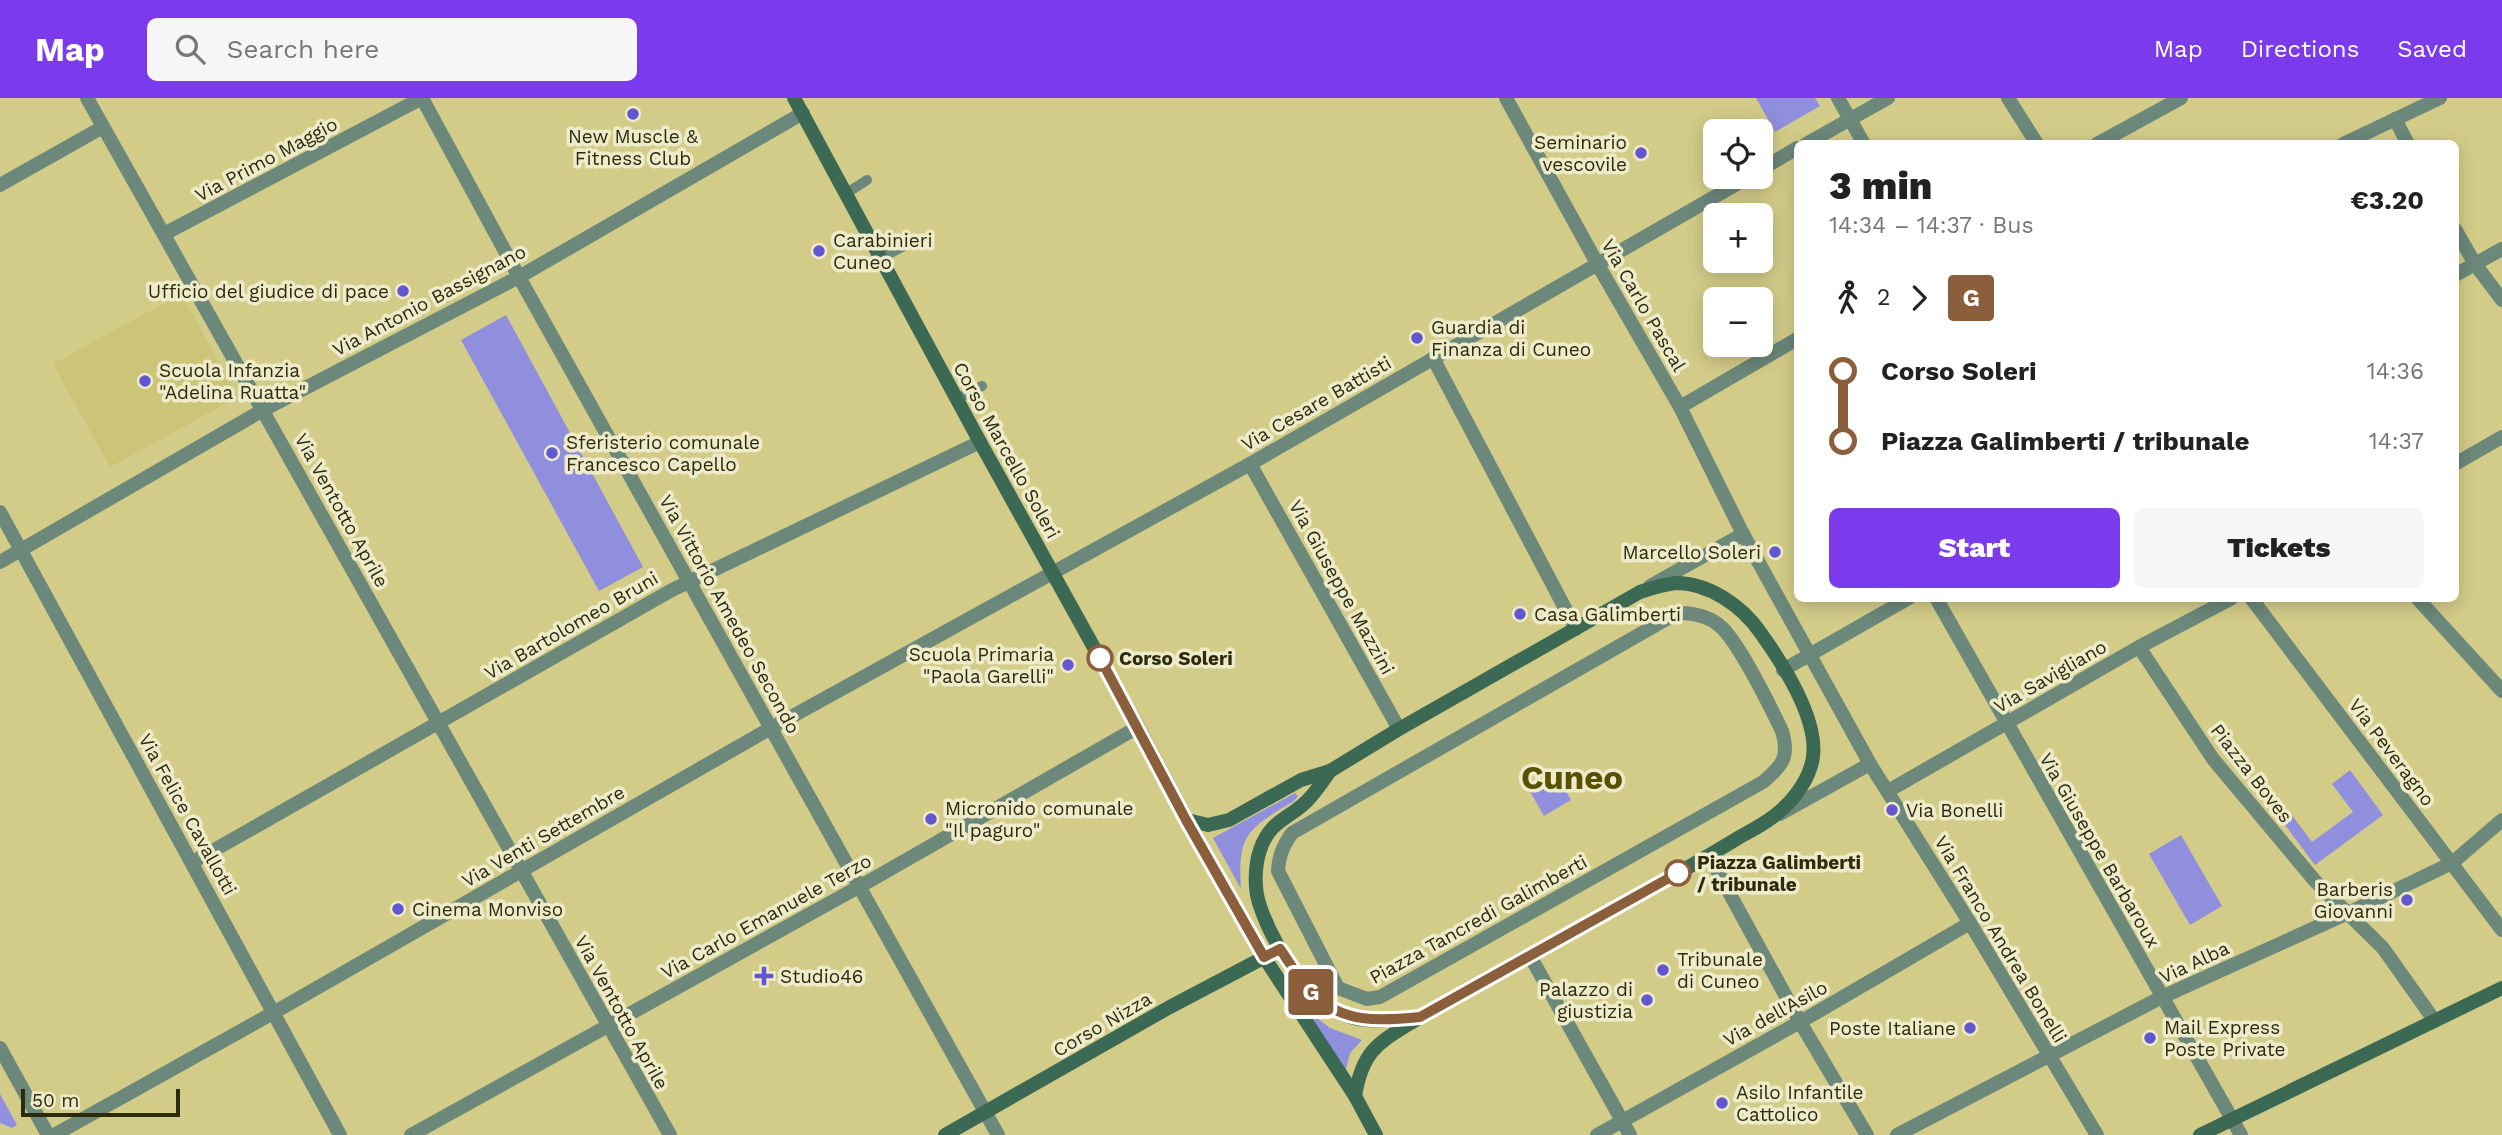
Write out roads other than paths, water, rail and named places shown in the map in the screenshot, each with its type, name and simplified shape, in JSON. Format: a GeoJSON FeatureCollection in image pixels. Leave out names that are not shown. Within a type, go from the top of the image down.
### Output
{"type":"FeatureCollection","features":[{"type":"Feature","properties":{"kind":"street","name":"Via Ventotto Aprile"},"geometry":{"type":"LineString","coordinates":[[87,98],[670,1135]]}},
{"type":"Feature","properties":{"kind":"street","name":"Via Primo Maggio"},"geometry":{"type":"LineString","coordinates":[[164,234],[422,98]]}},
{"type":"Feature","properties":{"kind":"street","name":"Via Vittorio Amedeo Secondo"},"geometry":{"type":"LineString","coordinates":[[422,98],[519,277],[998,1135]]}},
{"type":"Feature","properties":{"kind":"street","name":"Corso Marcello Soleri"},"geometry":{"type":"LineString","coordinates":[[794,98],[1138,727],[1186,820]]}},
{"type":"Feature","properties":{"kind":"street","name":"Via Carlo Pascal"},"geometry":{"type":"LineString","coordinates":[[1506,98],[1680,407],[1743,534]]}},
{"type":"Feature","properties":{"kind":"street"},"geometry":{"type":"LineString","coordinates":[[1838,98],[1862,140]]}},
{"type":"Feature","properties":{"kind":"street"},"geometry":{"type":"LineString","coordinates":[[1812,140],[1888,98]]}},
{"type":"Feature","properties":{"kind":"street"},"geometry":{"type":"LineString","coordinates":[[2008,98],[2035,140]]}},
{"type":"Feature","properties":{"kind":"street"},"geometry":{"type":"LineString","coordinates":[[2104,140],[2181,98]]}},
{"type":"Feature","properties":{"kind":"street"},"geometry":{"type":"LineString","coordinates":[[2351,140],[2440,98]]}},
{"type":"Feature","properties":{"kind":"street","name":"Via Antonio Bassignano"},"geometry":{"type":"LineString","coordinates":[[0,562],[263,410],[519,277],[803,113]]}},
{"type":"Feature","properties":{"kind":"street"},"geometry":{"type":"LineString","coordinates":[[2395,119],[2406,140]]}},
{"type":"Feature","properties":{"kind":"street"},"geometry":{"type":"LineString","coordinates":[[0,185],[103,127]]}},
{"type":"Feature","properties":{"kind":"street"},"geometry":{"type":"LineString","coordinates":[[1773,162],[1794,150]]}},
{"type":"Feature","properties":{"kind":"street","name":"Via Cesare Battisti"},"geometry":{"type":"LineString","coordinates":[[1053,573],[1250,464],[1728,189]]}},
{"type":"Feature","properties":{"kind":"street"},"geometry":{"type":"LineString","coordinates":[[2459,236],[2474,264],[2502,300]]}},
{"type":"Feature","properties":{"kind":"street"},"geometry":{"type":"LineString","coordinates":[[2459,273],[2502,249]]}},
{"type":"Feature","properties":{"kind":"street"},"geometry":{"type":"LineString","coordinates":[[1680,407],[1794,341]]}},
{"type":"Feature","properties":{"kind":"street"},"geometry":{"type":"LineString","coordinates":[[1433,358],[1576,629]]}},
{"type":"Feature","properties":{"kind":"street"},"geometry":{"type":"LineString","coordinates":[[2459,462],[2502,437]]}},
{"type":"Feature","properties":{"kind":"street","name":"Via Bartolomeo Bruni"},"geometry":{"type":"LineString","coordinates":[[193,862],[689,581],[980,442]]}},
{"type":"Feature","properties":{"kind":"street","name":"Via Giuseppe Mazzini"},"geometry":{"type":"LineString","coordinates":[[1250,464],[1399,729]]}},
{"type":"Feature","properties":{"kind":"street","name":"Via Felice Cavallotti"},"geometry":{"type":"LineString","coordinates":[[0,512],[340,1135]]}},
{"type":"Feature","properties":{"kind":"street"},"geometry":{"type":"LineString","coordinates":[[1186,820],[1208,825],[1229,820],[1301,780],[1331,771],[1399,729],[1743,534],[1870,764],[1420,1017],[1376,1045],[1359,1072],[1355,1096]]}},
{"type":"Feature","properties":{"kind":"street","name":"Via Venti Settembre"},"geometry":{"type":"LineString","coordinates":[[54,1135],[771,728],[1053,573]]}},
{"type":"Feature","properties":{"kind":"street"},"geometry":{"type":"LineString","coordinates":[[1640,592],[1677,583],[1701,587],[1721,596],[1742,611],[1759,631],[1783,670],[1810,720],[1812,765],[1803,785],[1792,800],[1773,818]]}},
{"type":"Feature","properties":{"kind":"street"},"geometry":{"type":"LineString","coordinates":[[1783,670],[1902,602]]}},
{"type":"Feature","properties":{"kind":"street","name":"Via Giuseppe Barbaroux"},"geometry":{"type":"LineString","coordinates":[[1938,602],[2241,1135]]}},
{"type":"Feature","properties":{"kind":"street","name":"Via Savigliano"},"geometry":{"type":"LineString","coordinates":[[1888,791],[2139,647],[2224,602]]}},
{"type":"Feature","properties":{"kind":"street","name":"Via Peveragno"},"geometry":{"type":"LineString","coordinates":[[2254,602],[2502,930]]}},
{"type":"Feature","properties":{"kind":"street"},"geometry":{"type":"LineString","coordinates":[[2421,602],[2502,691]]}},
{"type":"Feature","properties":{"kind":"street","name":"Piazza Tancredi Galimberti"},"geometry":{"type":"LineString","coordinates":[[1684,612],[1708,618],[1719,625],[1734,645],[1782,731],[1786,744],[1785,756],[1778,770],[1751,789],[1380,997],[1367,999],[1338,988],[1278,871],[1283,845],[1292,833],[1670,617],[1684,612]]}},
{"type":"Feature","properties":{"kind":"street","name":"Piazza Boves"},"geometry":{"type":"LineString","coordinates":[[2139,647],[2213,759],[2315,881],[2383,948],[2434,1020]]}},
{"type":"Feature","properties":{"kind":"street","name":"Via Carlo Emanuele Terzo"},"geometry":{"type":"LineString","coordinates":[[411,1135],[859,886],[1138,727]]}},
{"type":"Feature","properties":{"kind":"street","name":"Via Franco Andrea Bonelli"},"geometry":{"type":"LineString","coordinates":[[1870,764],[1970,923],[2097,1135]]}},
{"type":"Feature","properties":{"kind":"street"},"geometry":{"type":"LineString","coordinates":[[1331,771],[1306,802],[1274,824],[1260,849],[1256,875],[1258,901],[1280,949],[1311,992],[1328,1006],[1354,1018],[1378,1021],[1420,1017]]}},
{"type":"Feature","properties":{"kind":"street"},"geometry":{"type":"LineString","coordinates":[[1186,820],[1264,957],[1355,1096],[1376,1135]]}},
{"type":"Feature","properties":{"kind":"street","name":"Via Alba"},"geometry":{"type":"LineString","coordinates":[[1898,1135],[2162,997],[2452,863],[2502,820]]}},
{"type":"Feature","properties":{"kind":"street"},"geometry":{"type":"LineString","coordinates":[[1709,856],[1800,1023],[1867,1135]]}},
{"type":"Feature","properties":{"kind":"street","name":"Via dell'Asilo"},"geometry":{"type":"LineString","coordinates":[[1597,1135],[1800,1023],[1970,923]]}},
{"type":"Feature","properties":{"kind":"street","name":"Corso Nizza"},"geometry":{"type":"LineString","coordinates":[[945,1135],[1168,1008],[1280,949]]}},
{"type":"Feature","properties":{"kind":"street"},"geometry":{"type":"LineString","coordinates":[[1530,956],[1630,1135]]}},
{"type":"Feature","properties":{"kind":"street"},"geometry":{"type":"LineString","coordinates":[[2200,1135],[2502,988]]}},
{"type":"Feature","properties":{"kind":"street"},"geometry":{"type":"LineString","coordinates":[[0,1048],[48,1135]]}},
{"type":"Feature","properties":{"kind":"lane"},"geometry":{"type":"LineString","coordinates":[[847,193],[867,180]]}},
{"type":"Feature","properties":{"kind":"lane"},"geometry":{"type":"LineString","coordinates":[[881,258],[904,246]]}},
{"type":"Feature","properties":{"kind":"lane"},"geometry":{"type":"LineString","coordinates":[[957,399],[982,386]]}},
{"type":"Feature","properties":{"kind":"place","name":"New Muscle & Fitness Club"},"geometry":{"type":"Point","coordinates":[633,114]}},
{"type":"Feature","properties":{"kind":"place","name":"Seminario vescovile"},"geometry":{"type":"Point","coordinates":[1641,153]}},
{"type":"Feature","properties":{"kind":"place","name":"Carabinieri Cuneo"},"geometry":{"type":"Point","coordinates":[819,251]}},
{"type":"Feature","properties":{"kind":"place","name":"Ufficio del giudice di pace"},"geometry":{"type":"Point","coordinates":[403,291]}},
{"type":"Feature","properties":{"kind":"place","name":"Guardia di Finanza di Cuneo"},"geometry":{"type":"Point","coordinates":[1417,338]}},
{"type":"Feature","properties":{"kind":"place","name":"Scuola Infanzia \"Adelina Ruatta\""},"geometry":{"type":"Point","coordinates":[145,381]}},
{"type":"Feature","properties":{"kind":"place","name":"Sferisterio comunale Francesco Capello"},"geometry":{"type":"Point","coordinates":[552,453]}},
{"type":"Feature","properties":{"kind":"place","name":"Marcello Soleri"},"geometry":{"type":"Point","coordinates":[1775,552]}},
{"type":"Feature","properties":{"kind":"place","name":"Casa Galimberti"},"geometry":{"type":"Point","coordinates":[1520,614]}},
{"type":"Feature","properties":{"kind":"place","name":"Corso Soleri"},"geometry":{"type":"Point","coordinates":[1100,658]}},
{"type":"Feature","properties":{"kind":"place","name":"Scuola Primaria \"Paola Garelli\""},"geometry":{"type":"Point","coordinates":[1068,665]}},
{"type":"Feature","properties":{"kind":"place","name":"Via Bonelli"},"geometry":{"type":"Point","coordinates":[1892,810]}},
{"type":"Feature","properties":{"kind":"place","name":"Micronido comunale \"Il paguro\""},"geometry":{"type":"Point","coordinates":[931,819]}},
{"type":"Feature","properties":{"kind":"place","name":"Piazza Galimberti / tribunale"},"geometry":{"type":"Point","coordinates":[1678,873]}},
{"type":"Feature","properties":{"kind":"place","name":"Barberis Giovanni"},"geometry":{"type":"Point","coordinates":[2407,900]}},
{"type":"Feature","properties":{"kind":"place","name":"Cinema Monviso"},"geometry":{"type":"Point","coordinates":[398,909]}},
{"type":"Feature","properties":{"kind":"place","name":"Tribunale di Cuneo"},"geometry":{"type":"Point","coordinates":[1663,970]}},
{"type":"Feature","properties":{"kind":"place","name":"Studio46"},"geometry":{"type":"Point","coordinates":[764,976]}},
{"type":"Feature","properties":{"kind":"place","name":"Palazzo di giustizia"},"geometry":{"type":"Point","coordinates":[1647,1000]}},
{"type":"Feature","properties":{"kind":"place","name":"Poste Italiane"},"geometry":{"type":"Point","coordinates":[1970,1028]}},
{"type":"Feature","properties":{"kind":"place","name":"Mail Express Poste Private"},"geometry":{"type":"Point","coordinates":[2150,1038]}},
{"type":"Feature","properties":{"kind":"place","name":"Asilo Infantile Cattolico"},"geometry":{"type":"Point","coordinates":[1722,1103]}},
{"type":"Feature","properties":{"kind":"district","name":"Cuneo"},"geometry":{"type":"Point","coordinates":[1572,777]}}]}
